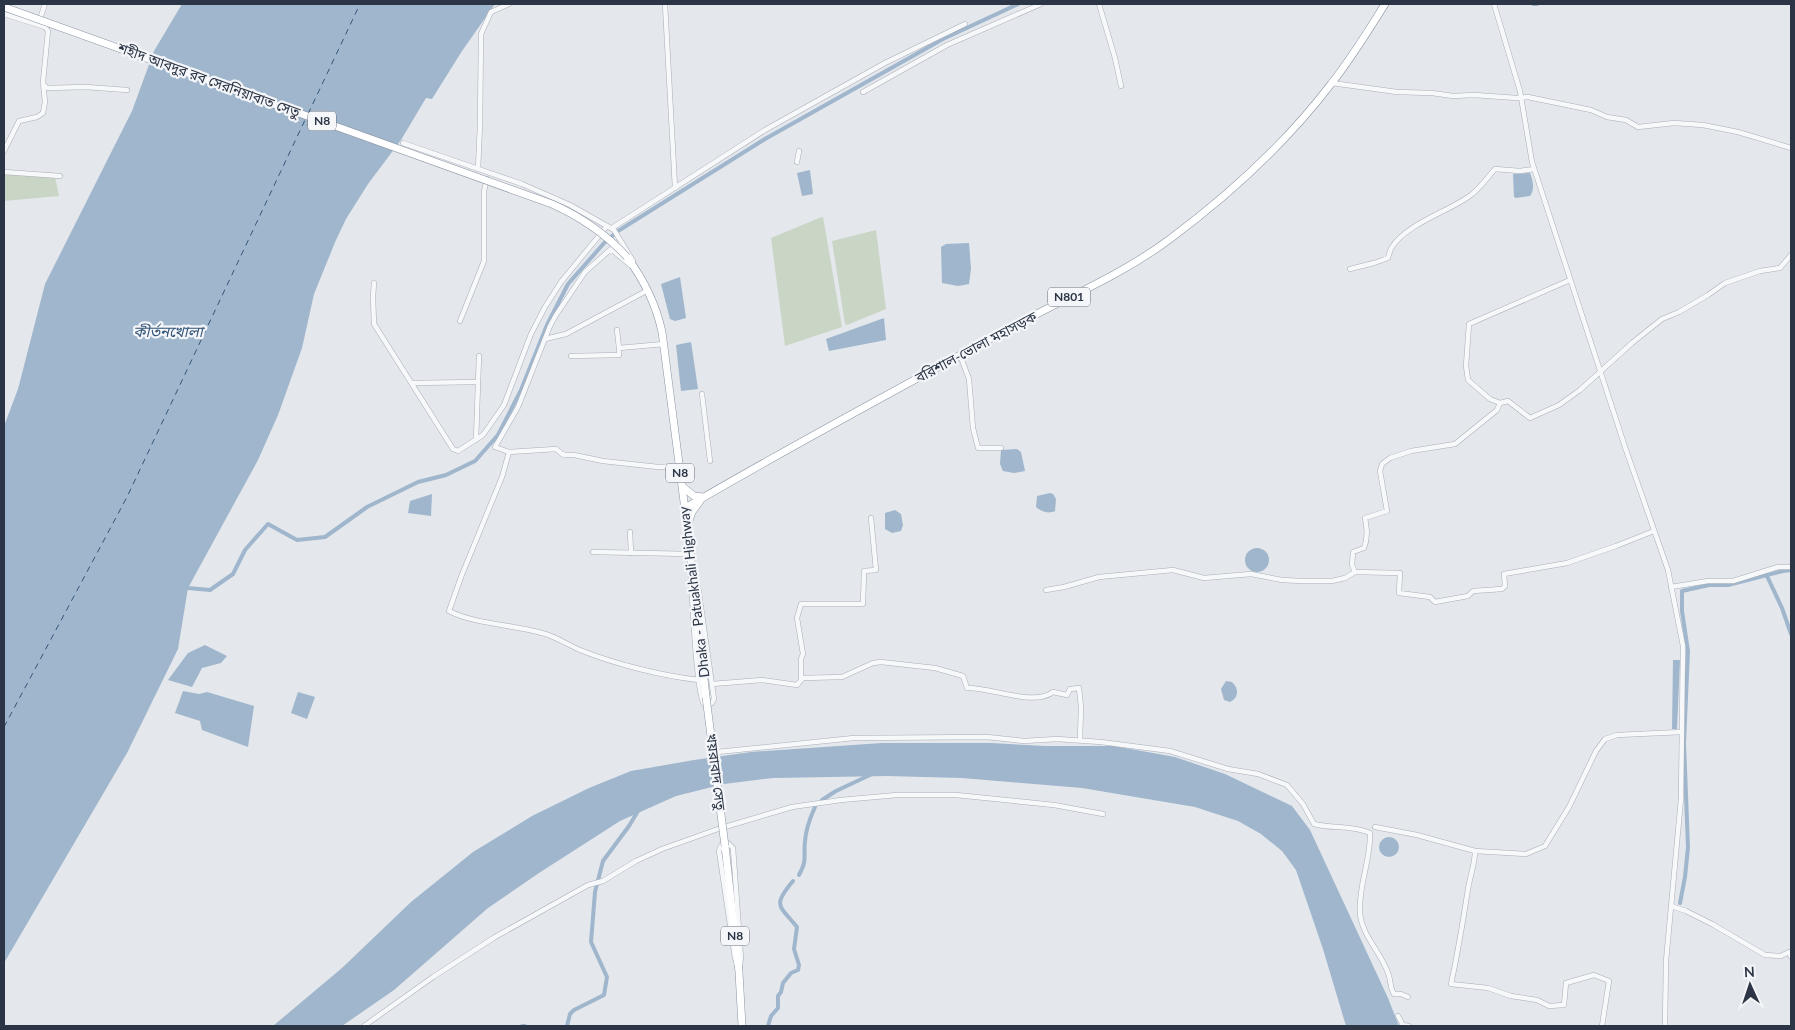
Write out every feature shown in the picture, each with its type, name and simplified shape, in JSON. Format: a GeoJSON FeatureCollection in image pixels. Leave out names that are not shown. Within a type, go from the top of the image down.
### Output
{"type":"FeatureCollection","features":[{"type":"Feature","properties":{"kind":"highway","name":"বরিশাল-ভোলা মহাসড়ক"},"geometry":{"type":"LineString","coordinates":[[685,508],[960,355],[1132,264],[1170,239],[1263,161],[1332,83],[1349,61],[1385,4]]}},
{"type":"Feature","properties":{"kind":"highway","name":"শহীদ আবদুর রব সেরনিয়াবাত সেতু"},"geometry":{"type":"LineString","coordinates":[[4,6],[552,204],[577,215],[595,227],[627,257]]}},
{"type":"Feature","properties":{"kind":"highway","name":"Dhaka - Patuakhali Highway"},"geometry":{"type":"LineString","coordinates":[[627,257],[648,290],[659,319],[664,344],[691,558],[706,697]]}},
{"type":"Feature","properties":{"kind":"highway"},"geometry":{"type":"LineString","coordinates":[[682,486],[694,496],[704,497]]}},
{"type":"Feature","properties":{"kind":"highway"},"geometry":{"type":"LineString","coordinates":[[687,525],[692,512],[704,497]]}},
{"type":"Feature","properties":{"kind":"highway","name":"খয়রাবাদ সেতু"},"geometry":{"type":"LineString","coordinates":[[706,697],[739,972]]}},
{"type":"Feature","properties":{"kind":"highway","name":"N8"},"geometry":{"type":"LineString","coordinates":[[739,972],[742,1026]]}},
{"type":"Feature","properties":{"kind":"street"},"geometry":{"type":"LineString","coordinates":[[38,25],[45,4]]}},
{"type":"Feature","properties":{"kind":"street"},"geometry":{"type":"LineString","coordinates":[[478,169],[480,34],[491,12],[509,4]]}},
{"type":"Feature","properties":{"kind":"street"},"geometry":{"type":"LineString","coordinates":[[665,4],[675,188]]}},
{"type":"Feature","properties":{"kind":"street"},"geometry":{"type":"LineString","coordinates":[[863,92],[946,45],[1041,4]]}},
{"type":"Feature","properties":{"kind":"street"},"geometry":{"type":"LineString","coordinates":[[1099,4],[1121,86]]}},
{"type":"Feature","properties":{"kind":"street"},"geometry":{"type":"LineString","coordinates":[[1494,4],[1521,98],[1534,169],[1668,570],[1683,646],[1681,799],[1666,961],[1665,1026]]}},
{"type":"Feature","properties":{"kind":"street"},"geometry":{"type":"LineString","coordinates":[[4,14],[45,27],[48,31],[43,113],[37,117],[19,121],[4,151]]}},
{"type":"Feature","properties":{"kind":"street"},"geometry":{"type":"LineString","coordinates":[[374,283],[372,298],[374,324],[453,450],[458,451],[484,436],[504,405],[531,334],[545,307],[561,282],[611,228],[765,130],[885,62],[965,24]]}},
{"type":"Feature","properties":{"kind":"street"},"geometry":{"type":"LineString","coordinates":[[1332,83],[1397,92],[1453,96],[1474,95],[1521,98],[1528,96],[1592,110],[1607,117],[1626,120],[1638,127],[1674,123],[1703,125],[1738,132],[1791,148]]}},
{"type":"Feature","properties":{"kind":"street"},"geometry":{"type":"LineString","coordinates":[[45,86],[47,88],[86,87],[128,90]]}},
{"type":"Feature","properties":{"kind":"street"},"geometry":{"type":"LineString","coordinates":[[403,143],[489,173],[570,205],[611,228],[618,235],[637,270]]}},
{"type":"Feature","properties":{"kind":"street"},"geometry":{"type":"LineString","coordinates":[[798,162],[799,151]]}},
{"type":"Feature","properties":{"kind":"street"},"geometry":{"type":"LineString","coordinates":[[1350,269],[1388,258],[1392,246],[1416,225],[1471,195],[1495,169],[1520,171],[1534,169]]}},
{"type":"Feature","properties":{"kind":"street"},"geometry":{"type":"LineString","coordinates":[[4,172],[60,176]]}},
{"type":"Feature","properties":{"kind":"street"},"geometry":{"type":"LineString","coordinates":[[460,321],[484,261],[484,191],[489,173]]}},
{"type":"Feature","properties":{"kind":"street"},"geometry":{"type":"LineString","coordinates":[[637,270],[613,249],[609,249],[581,278],[556,315],[518,407],[495,447],[509,452],[556,449],[562,454],[603,461],[658,467],[680,466]]}},
{"type":"Feature","properties":{"kind":"street"},"geometry":{"type":"LineString","coordinates":[[1570,280],[1469,324],[1466,366],[1468,380],[1490,399],[1500,403],[1508,401],[1530,418],[1559,405],[1580,390],[1662,319],[1693,304],[1725,283],[1760,271],[1780,268],[1791,255]]}},
{"type":"Feature","properties":{"kind":"street"},"geometry":{"type":"LineString","coordinates":[[545,339],[566,334],[648,290]]}},
{"type":"Feature","properties":{"kind":"street"},"geometry":{"type":"LineString","coordinates":[[572,356],[619,355],[617,330]]}},
{"type":"Feature","properties":{"kind":"street"},"geometry":{"type":"LineString","coordinates":[[619,348],[664,344]]}},
{"type":"Feature","properties":{"kind":"street"},"geometry":{"type":"LineString","coordinates":[[960,355],[969,379],[978,448],[1001,448]]}},
{"type":"Feature","properties":{"kind":"street"},"geometry":{"type":"LineString","coordinates":[[476,440],[479,356]]}},
{"type":"Feature","properties":{"kind":"street"},"geometry":{"type":"LineString","coordinates":[[412,383],[478,382]]}},
{"type":"Feature","properties":{"kind":"street"},"geometry":{"type":"LineString","coordinates":[[702,394],[710,461]]}},
{"type":"Feature","properties":{"kind":"street"},"geometry":{"type":"LineString","coordinates":[[1356,572],[1352,565],[1353,552],[1364,548],[1366,544],[1366,518],[1387,510],[1380,471],[1382,464],[1390,458],[1411,451],[1455,444],[1497,410],[1500,403]]}},
{"type":"Feature","properties":{"kind":"street"},"geometry":{"type":"LineString","coordinates":[[509,452],[502,477],[449,611],[544,633],[581,650],[618,662],[680,678],[699,680]]}},
{"type":"Feature","properties":{"kind":"street"},"geometry":{"type":"LineString","coordinates":[[712,684],[762,680],[797,685],[801,679],[801,659],[803,654],[797,618],[801,604],[862,604],[864,572],[876,570],[871,518]]}},
{"type":"Feature","properties":{"kind":"street"},"geometry":{"type":"LineString","coordinates":[[1046,590],[1099,577],[1173,570],[1204,578],[1251,574],[1282,580],[1301,581],[1332,581],[1345,578],[1356,572],[1400,573],[1399,593],[1430,597],[1436,602],[1468,596],[1473,591],[1502,589],[1505,586],[1504,574],[1567,562],[1654,531]]}},
{"type":"Feature","properties":{"kind":"street"},"geometry":{"type":"LineString","coordinates":[[630,532],[631,553]]}},
{"type":"Feature","properties":{"kind":"street"},"geometry":{"type":"LineString","coordinates":[[593,552],[691,558]]}},
{"type":"Feature","properties":{"kind":"street"},"geometry":{"type":"LineString","coordinates":[[691,558],[698,586],[714,699],[712,703],[704,704],[700,696],[691,586],[691,558]]}},
{"type":"Feature","properties":{"kind":"street"},"geometry":{"type":"LineString","coordinates":[[1672,588],[1708,581],[1734,581],[1778,567],[1791,566]]}},
{"type":"Feature","properties":{"kind":"street"},"geometry":{"type":"LineString","coordinates":[[801,679],[842,677],[873,663],[882,662],[935,668],[963,676],[967,688],[977,688],[1011,695],[1046,696],[1053,692],[1067,695],[1070,689],[1079,688],[1081,708],[1080,740]]}},
{"type":"Feature","properties":{"kind":"street"},"geometry":{"type":"LineString","coordinates":[[1375,827],[1417,835],[1475,851],[1526,854],[1545,846],[1569,807],[1596,752],[1605,740],[1617,735],[1682,732]]}},
{"type":"Feature","properties":{"kind":"street"},"geometry":{"type":"LineString","coordinates":[[717,752],[854,738],[970,737],[1024,741],[1080,740],[1170,751],[1228,770],[1258,774],[1287,785],[1304,804],[1314,824],[1349,827],[1370,833],[1370,846],[1361,894],[1360,913],[1363,925],[1389,975],[1394,994],[1408,997]]}},
{"type":"Feature","properties":{"kind":"street"},"geometry":{"type":"LineString","coordinates":[[364,1026],[433,977],[495,937],[588,885],[603,881],[636,860],[718,829],[792,807],[897,795],[956,795],[1054,805],[1103,814]]}},
{"type":"Feature","properties":{"kind":"street"},"geometry":{"type":"LineString","coordinates":[[728,843],[733,848],[741,958],[739,972],[735,958],[719,851],[722,844],[728,843]]}},
{"type":"Feature","properties":{"kind":"street"},"geometry":{"type":"LineString","coordinates":[[1475,851],[1475,860],[1468,886],[1459,947],[1451,984],[1488,988],[1511,996],[1536,1000],[1548,1006],[1564,1005],[1566,983],[1594,975],[1609,981],[1602,1026]]}},
{"type":"Feature","properties":{"kind":"street"},"geometry":{"type":"LineString","coordinates":[[1671,906],[1712,924],[1765,955],[1781,956],[1789,952],[1791,957]]}},
{"type":"Feature","properties":{"kind":"street"},"geometry":{"type":"LineString","coordinates":[[1398,1016],[1403,1025],[1409,1026]]}},
{"type":"Feature","properties":{"kind":"green space"},"geometry":{"type":"Polygon","coordinates":[[[4,174],[55,177],[59,196],[4,201],[4,174]]]}},
{"type":"Feature","properties":{"kind":"green space"},"geometry":{"type":"Polygon","coordinates":[[[823,217],[842,327],[785,346],[771,238],[823,217]]]}},
{"type":"Feature","properties":{"kind":"green space"},"geometry":{"type":"Polygon","coordinates":[[[876,230],[886,309],[847,325],[845,324],[832,241],[876,230]]]}},
{"type":"Feature","properties":{"kind":"water","name":"কীর্তনখোলা"},"geometry":{"type":"Polygon","coordinates":[[[182,4],[495,4],[462,51],[432,99],[426,98],[401,140],[368,184],[346,219],[314,294],[302,348],[278,415],[258,460],[188,588],[178,649],[127,753],[4,963],[4,426],[18,389],[45,284],[132,111],[154,51],[182,4]]]}},
{"type":"Feature","properties":{"kind":"water"},"geometry":{"type":"Polygon","coordinates":[[[810,170],[813,194],[802,196],[797,173],[810,170]]]}},
{"type":"Feature","properties":{"kind":"water"},"geometry":{"type":"Polygon","coordinates":[[[1530,173],[1533,191],[1530,196],[1514,197],[1513,174],[1530,173]]]}},
{"type":"Feature","properties":{"kind":"water"},"geometry":{"type":"Polygon","coordinates":[[[969,243],[971,269],[969,284],[958,286],[942,283],[941,247],[946,244],[969,243]]]}},
{"type":"Feature","properties":{"kind":"water"},"geometry":{"type":"Polygon","coordinates":[[[680,277],[686,318],[675,321],[670,319],[661,284],[680,277]]]}},
{"type":"Feature","properties":{"kind":"water"},"geometry":{"type":"Polygon","coordinates":[[[884,318],[886,340],[829,351],[826,339],[884,318]]]}},
{"type":"Feature","properties":{"kind":"water"},"geometry":{"type":"Polygon","coordinates":[[[691,342],[698,389],[681,391],[676,345],[691,342]]]}},
{"type":"Feature","properties":{"kind":"water"},"geometry":{"type":"Polygon","coordinates":[[[1017,449],[1021,452],[1025,471],[1014,473],[1003,471],[1000,464],[1001,450],[1017,449]]]}},
{"type":"Feature","properties":{"kind":"water"},"geometry":{"type":"Polygon","coordinates":[[[1050,493],[1056,499],[1055,511],[1045,512],[1036,507],[1037,496],[1050,493]]]}},
{"type":"Feature","properties":{"kind":"water"},"geometry":{"type":"Polygon","coordinates":[[[432,494],[431,516],[408,513],[410,501],[432,494]]]}},
{"type":"Feature","properties":{"kind":"water"},"geometry":{"type":"Polygon","coordinates":[[[895,510],[901,514],[903,525],[901,531],[892,533],[885,529],[885,513],[895,510]]]}},
{"type":"Feature","properties":{"kind":"water"},"geometry":{"type":"Polygon","coordinates":[[[1257,548],[1265,552],[1269,560],[1265,568],[1257,572],[1249,568],[1245,560],[1249,552],[1257,548]]]}},
{"type":"Feature","properties":{"kind":"water"},"geometry":{"type":"Polygon","coordinates":[[[205,645],[227,656],[221,663],[202,668],[192,687],[168,680],[188,653],[205,645]]]}},
{"type":"Feature","properties":{"kind":"water"},"geometry":{"type":"Polygon","coordinates":[[[1673,660],[1680,660],[1677,729],[1672,729],[1673,660]]]}},
{"type":"Feature","properties":{"kind":"water"},"geometry":{"type":"Polygon","coordinates":[[[1226,681],[1232,682],[1237,690],[1235,698],[1230,702],[1224,700],[1221,689],[1226,681]]]}},
{"type":"Feature","properties":{"kind":"water"},"geometry":{"type":"Polygon","coordinates":[[[183,691],[199,694],[207,692],[254,706],[248,747],[202,730],[200,721],[175,713],[183,691]]]}},
{"type":"Feature","properties":{"kind":"water"},"geometry":{"type":"Polygon","coordinates":[[[298,692],[315,697],[307,719],[291,713],[298,692]]]}},
{"type":"Feature","properties":{"kind":"water"},"geometry":{"type":"Polygon","coordinates":[[[882,743],[1114,746],[1175,757],[1225,774],[1292,806],[1310,830],[1388,998],[1399,1026],[1346,1026],[1323,949],[1296,870],[1282,851],[1261,834],[1238,821],[1195,807],[1082,788],[962,778],[887,776],[773,778],[724,784],[676,796],[620,821],[488,908],[394,990],[342,1026],[273,1026],[342,968],[411,902],[473,852],[532,816],[589,788],[631,771],[694,760],[751,752],[882,743]]]}},
{"type":"Feature","properties":{"kind":"water"},"geometry":{"type":"Polygon","coordinates":[[[1389,837],[1396,840],[1399,847],[1396,854],[1389,857],[1382,854],[1379,847],[1382,840],[1389,837]]]}},
{"type":"Feature","properties":{"kind":"waterway"},"geometry":{"type":"LineString","coordinates":[[184,585],[188,588],[210,590],[233,574],[245,550],[268,524],[297,540],[325,537],[367,507],[418,482],[446,475],[475,461],[498,435],[521,390],[547,325],[568,284],[605,242],[618,231],[765,139],[943,39],[1018,4]]}},
{"type":"Feature","properties":{"kind":"waterway"},"geometry":{"type":"LineString","coordinates":[[1680,903],[1688,847],[1684,743],[1688,651],[1682,611],[1682,591],[1709,585],[1728,585],[1791,570]]}},
{"type":"Feature","properties":{"kind":"waterway"},"geometry":{"type":"LineString","coordinates":[[1767,576],[1782,608],[1791,634]]}},
{"type":"Feature","properties":{"kind":"waterway"},"geometry":{"type":"LineString","coordinates":[[822,800],[836,791],[872,774]]}},
{"type":"Feature","properties":{"kind":"waterway"},"geometry":{"type":"LineString","coordinates":[[799,875],[804,861],[807,827],[815,807]]}},
{"type":"Feature","properties":{"kind":"waterway"},"geometry":{"type":"LineString","coordinates":[[567,1026],[570,1014],[574,1010],[604,995],[607,977],[591,942],[595,892],[603,861],[638,811]]}},
{"type":"Feature","properties":{"kind":"waterway"},"geometry":{"type":"LineString","coordinates":[[768,1026],[771,1016],[778,1008],[778,996],[783,983],[791,973],[798,970],[799,965],[794,949],[797,927],[780,905],[782,896],[793,881]]}},
{"type":"Feature","properties":{"kind":"ferry route"},"geometry":{"type":"LineString","coordinates":[[308,114],[360,4]]}},
{"type":"Feature","properties":{"kind":"ferry route"},"geometry":{"type":"LineString","coordinates":[[4,727],[127,497],[305,120]]}}]}
